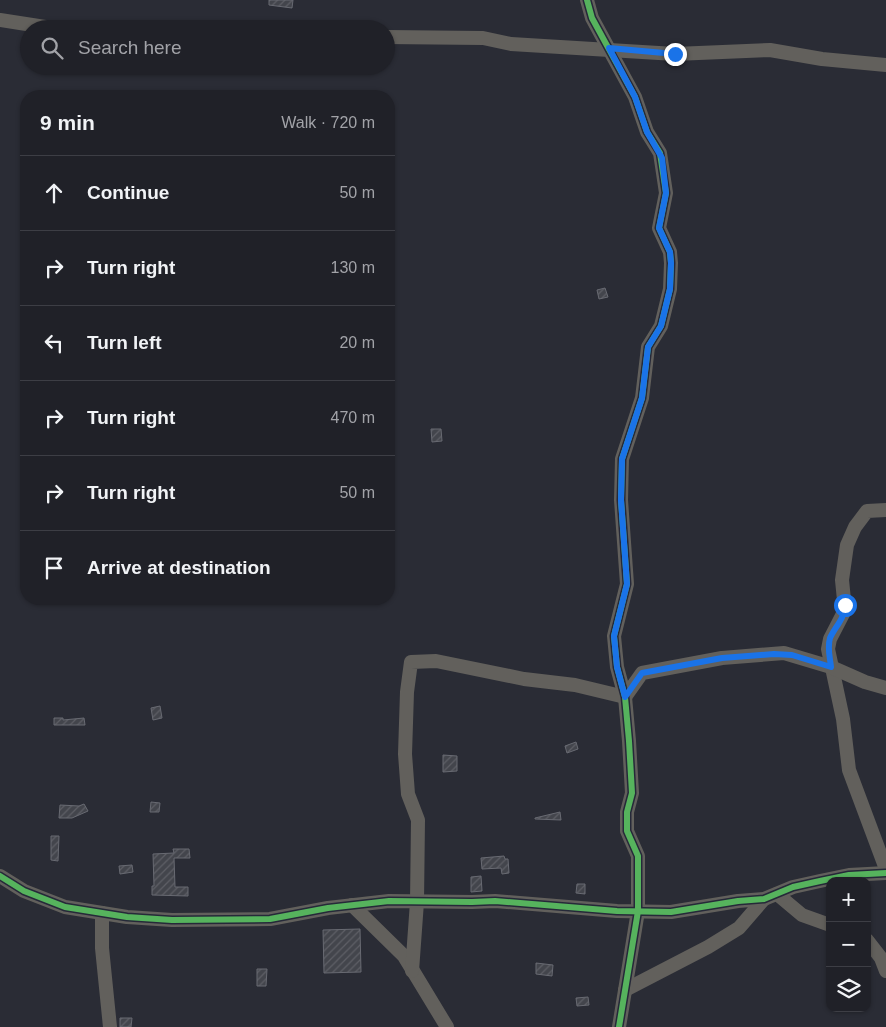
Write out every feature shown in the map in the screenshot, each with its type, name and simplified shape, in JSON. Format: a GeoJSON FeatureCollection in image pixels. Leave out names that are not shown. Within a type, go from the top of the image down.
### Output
{"type":"FeatureCollection","features":[{"type":"Feature","properties":{"kind":"street"},"geometry":{"type":"LineString","coordinates":[[587,0],[592,18],[635,97],[647,132],[662,158],[666,193],[659,228],[670,252],[671,263],[670,289],[661,326],[648,347],[642,398],[622,459],[621,517],[627,584],[614,636],[617,667],[625,697],[632,793],[627,812],[627,831],[638,856],[638,911],[619,1027]]}},
{"type":"Feature","properties":{"kind":"street"},"geometry":{"type":"LineString","coordinates":[[0,20],[20,23]]}},
{"type":"Feature","properties":{"kind":"street"},"geometry":{"type":"LineString","coordinates":[[395,38],[483,38],[530,46],[609,48],[675,54],[770,50],[822,59],[886,65]]}},
{"type":"Feature","properties":{"kind":"street"},"geometry":{"type":"LineString","coordinates":[[0,876],[24,891],[51,903],[127,917],[172,920],[270,919],[352,905],[389,901],[495,900],[563,907],[671,912],[738,901],[764,899],[794,887],[849,875],[886,871],[852,779],[843,719],[828,649],[830,639],[845,610],[842,580],[850,536],[867,511],[886,510]]}},
{"type":"Feature","properties":{"kind":"street"},"geometry":{"type":"LineString","coordinates":[[625,697],[642,673],[722,658],[784,653],[831,667],[865,682],[886,688]]}},
{"type":"Feature","properties":{"kind":"street"},"geometry":{"type":"LineString","coordinates":[[412,971],[417,902],[418,820],[408,794],[405,754],[407,692],[411,662],[436,661],[524,680],[575,685],[625,697]]}},
{"type":"Feature","properties":{"kind":"street"},"geometry":{"type":"LineString","coordinates":[[777,894],[802,915],[826,924]]}},
{"type":"Feature","properties":{"kind":"street"},"geometry":{"type":"LineString","coordinates":[[625,990],[708,947],[739,928],[764,899]]}},
{"type":"Feature","properties":{"kind":"street"},"geometry":{"type":"LineString","coordinates":[[352,905],[404,956],[447,1027]]}},
{"type":"Feature","properties":{"kind":"street"},"geometry":{"type":"LineString","coordinates":[[102,913],[102,958],[110,1027]]}},
{"type":"Feature","properties":{"kind":"street"},"geometry":{"type":"LineString","coordinates":[[871,945],[881,958],[886,971]]}},
{"type":"Feature","properties":{"kind":"building"},"geometry":{"type":"Polygon","coordinates":[[[269,0],[293,0],[292,8],[269,5],[269,0]]]}},
{"type":"Feature","properties":{"kind":"building"},"geometry":{"type":"Polygon","coordinates":[[[605,288],[608,297],[599,299],[597,290],[605,288]]]}},
{"type":"Feature","properties":{"kind":"building"},"geometry":{"type":"Polygon","coordinates":[[[431,429],[441,429],[442,441],[432,442],[431,429]]]}},
{"type":"Feature","properties":{"kind":"building"},"geometry":{"type":"Polygon","coordinates":[[[160,706],[162,718],[153,720],[151,708],[160,706]]]}},
{"type":"Feature","properties":{"kind":"building"},"geometry":{"type":"Polygon","coordinates":[[[54,718],[63,718],[63,720],[84,718],[85,725],[54,725],[54,718]]]}},
{"type":"Feature","properties":{"kind":"building"},"geometry":{"type":"Polygon","coordinates":[[[576,742],[578,749],[567,753],[565,746],[576,742]]]}},
{"type":"Feature","properties":{"kind":"building"},"geometry":{"type":"Polygon","coordinates":[[[443,755],[457,756],[457,771],[443,772],[443,755]]]}},
{"type":"Feature","properties":{"kind":"building"},"geometry":{"type":"Polygon","coordinates":[[[151,802],[160,803],[159,812],[150,812],[151,802]]]}},
{"type":"Feature","properties":{"kind":"building"},"geometry":{"type":"Polygon","coordinates":[[[84,804],[88,811],[72,818],[59,818],[60,805],[79,806],[84,804]]]}},
{"type":"Feature","properties":{"kind":"building"},"geometry":{"type":"Polygon","coordinates":[[[560,812],[561,820],[535,819],[535,818],[560,812]]]}},
{"type":"Feature","properties":{"kind":"building"},"geometry":{"type":"Polygon","coordinates":[[[51,836],[59,836],[58,861],[51,860],[51,836]]]}},
{"type":"Feature","properties":{"kind":"building"},"geometry":{"type":"Polygon","coordinates":[[[173,849],[189,849],[190,858],[174,858],[175,887],[188,887],[188,896],[152,895],[152,886],[154,886],[153,854],[174,853],[173,849]]]}},
{"type":"Feature","properties":{"kind":"building"},"geometry":{"type":"Polygon","coordinates":[[[504,856],[505,859],[508,859],[509,873],[502,874],[501,868],[482,869],[481,858],[504,856]]]}},
{"type":"Feature","properties":{"kind":"building"},"geometry":{"type":"Polygon","coordinates":[[[132,865],[133,872],[120,874],[119,866],[132,865]]]}},
{"type":"Feature","properties":{"kind":"building"},"geometry":{"type":"Polygon","coordinates":[[[481,876],[482,891],[471,892],[471,877],[481,876]]]}},
{"type":"Feature","properties":{"kind":"building"},"geometry":{"type":"Polygon","coordinates":[[[577,884],[585,884],[585,894],[576,893],[577,884]]]}},
{"type":"Feature","properties":{"kind":"building"},"geometry":{"type":"Polygon","coordinates":[[[360,929],[361,972],[324,973],[323,930],[360,929]]]}},
{"type":"Feature","properties":{"kind":"building"},"geometry":{"type":"Polygon","coordinates":[[[536,963],[553,965],[552,976],[536,974],[536,963]]]}},
{"type":"Feature","properties":{"kind":"building"},"geometry":{"type":"Polygon","coordinates":[[[257,969],[267,969],[266,986],[257,986],[257,969]]]}},
{"type":"Feature","properties":{"kind":"building"},"geometry":{"type":"Polygon","coordinates":[[[588,997],[589,1005],[577,1006],[576,998],[588,997]]]}},
{"type":"Feature","properties":{"kind":"building"},"geometry":{"type":"Polygon","coordinates":[[[120,1018],[132,1018],[131,1027],[120,1027],[120,1018]]]}},
{"type":"Feature","properties":{"kind":"cycle path"},"geometry":{"type":"LineString","coordinates":[[587,0],[592,18],[635,97],[647,132],[660,153],[666,193],[659,228],[670,252],[671,263],[670,289],[661,326],[648,347],[642,398],[622,459],[621,500],[627,584],[614,636],[617,667],[625,697],[629,741],[632,793],[627,812],[627,831],[638,856],[638,911],[619,1027]]}},
{"type":"Feature","properties":{"kind":"cycle path"},"geometry":{"type":"LineString","coordinates":[[0,876],[24,891],[65,907],[127,917],[172,920],[270,919],[328,908],[389,901],[495,901],[617,911],[671,912],[738,901],[764,899],[793,887],[849,875],[886,873]]}},
{"type":"Feature","properties":{"kind":"route"},"geometry":{"type":"LineString","coordinates":[[675,54],[642,53],[609,48],[635,97],[647,132],[662,158],[666,193],[659,228],[660,235],[670,252],[671,263],[670,289],[664,304],[661,326],[648,347],[638,416],[622,459],[621,500],[624,566],[627,584],[614,636],[617,667],[625,697],[642,673],[722,658],[784,653],[831,667],[828,649],[830,639],[844,614],[845,605]]}}]}
